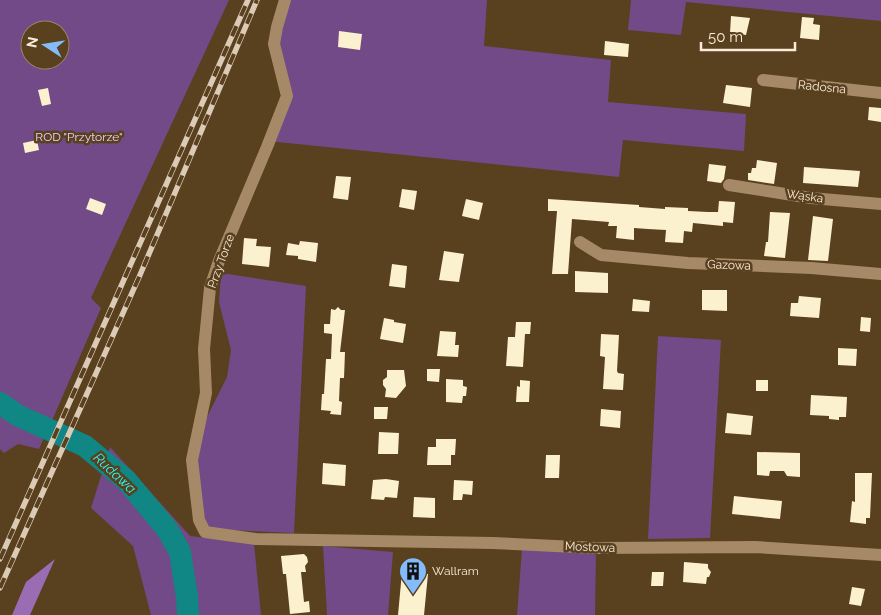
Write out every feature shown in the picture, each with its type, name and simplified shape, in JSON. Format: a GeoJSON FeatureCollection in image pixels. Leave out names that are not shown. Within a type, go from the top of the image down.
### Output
{"type":"FeatureCollection","features":[{"type":"Feature","properties":{"kind":"street","name":"Przy Torze"},"geometry":{"type":"LineString","coordinates":[[205,532],[199,520],[192,460],[206,393],[204,349],[210,288],[219,261],[287,96],[274,44],[284,0]]}},
{"type":"Feature","properties":{"kind":"street","name":"Radosna"},"geometry":{"type":"LineString","coordinates":[[763,80],[881,93]]}},
{"type":"Feature","properties":{"kind":"street","name":"Wąska"},"geometry":{"type":"LineString","coordinates":[[729,185],[819,199],[881,204]]}},
{"type":"Feature","properties":{"kind":"street","name":"Gazowa"},"geometry":{"type":"LineString","coordinates":[[580,242],[601,254],[688,263],[811,268],[881,274]]}},
{"type":"Feature","properties":{"kind":"street","name":"Mostowa"},"geometry":{"type":"LineString","coordinates":[[205,532],[256,539],[678,549],[755,547],[881,555]]}},
{"type":"Feature","properties":{"kind":"green space","name":"ROD \"Przytorze\""},"geometry":{"type":"Polygon","coordinates":[[[0,0],[229,0],[91,298],[101,308],[50,425],[0,394],[0,0]]]}},
{"type":"Feature","properties":{"kind":"green space"},"geometry":{"type":"Polygon","coordinates":[[[290,0],[487,0],[484,46],[611,60],[608,102],[746,114],[744,151],[623,140],[619,177],[268,141],[282,93],[276,43],[290,0]]]}},
{"type":"Feature","properties":{"kind":"green space"},"geometry":{"type":"Polygon","coordinates":[[[631,0],[881,0],[881,21],[686,2],[681,35],[628,30],[631,0]]]}},
{"type":"Feature","properties":{"kind":"green space"},"geometry":{"type":"Polygon","coordinates":[[[221,273],[306,286],[294,533],[207,529],[193,486],[195,448],[208,415],[227,377],[231,350],[219,302],[221,273]]]}},
{"type":"Feature","properties":{"kind":"green space"},"geometry":{"type":"Polygon","coordinates":[[[658,336],[721,340],[710,538],[648,539],[658,336]]]}},
{"type":"Feature","properties":{"kind":"green space"},"geometry":{"type":"Polygon","coordinates":[[[0,412],[12,421],[34,431],[43,440],[39,449],[18,444],[4,453],[0,449],[0,412]]]}},
{"type":"Feature","properties":{"kind":"green space"},"geometry":{"type":"Polygon","coordinates":[[[110,447],[190,536],[254,543],[261,615],[151,615],[133,546],[91,508],[110,447]]]}},
{"type":"Feature","properties":{"kind":"green space"},"geometry":{"type":"Polygon","coordinates":[[[323,546],[393,552],[388,615],[327,615],[323,546]]]}},
{"type":"Feature","properties":{"kind":"green space"},"geometry":{"type":"Polygon","coordinates":[[[522,549],[596,551],[595,615],[517,615],[522,549]]]}},
{"type":"Feature","properties":{"kind":"shaded area"},"geometry":{"type":"Polygon","coordinates":[[[55,559],[30,615],[12,615],[26,582],[55,559]]]}},
{"type":"Feature","properties":{"kind":"water"},"geometry":{"type":"Polygon","coordinates":[[[0,394],[50,425],[43,440],[0,412],[0,394]]]}},
{"type":"Feature","properties":{"kind":"building"},"geometry":{"type":"Polygon","coordinates":[[[731,16],[750,18],[746,35],[730,33],[731,16]]]}},
{"type":"Feature","properties":{"kind":"building"},"geometry":{"type":"Polygon","coordinates":[[[802,17],[814,18],[813,24],[820,25],[819,40],[800,38],[802,17]]]}},
{"type":"Feature","properties":{"kind":"building"},"geometry":{"type":"Polygon","coordinates":[[[339,31],[362,34],[360,50],[338,47],[339,31]]]}},
{"type":"Feature","properties":{"kind":"building"},"geometry":{"type":"Polygon","coordinates":[[[605,41],[629,44],[628,57],[604,55],[605,41]]]}},
{"type":"Feature","properties":{"kind":"building"},"geometry":{"type":"Polygon","coordinates":[[[726,85],[752,88],[750,107],[723,103],[726,85]]]}},
{"type":"Feature","properties":{"kind":"building"},"geometry":{"type":"Polygon","coordinates":[[[48,88],[51,104],[42,106],[38,90],[48,88]]]}},
{"type":"Feature","properties":{"kind":"building"},"geometry":{"type":"Polygon","coordinates":[[[869,107],[881,108],[881,122],[868,120],[869,107]]]}},
{"type":"Feature","properties":{"kind":"building"},"geometry":{"type":"Polygon","coordinates":[[[37,140],[39,150],[25,153],[23,143],[37,140]]]}},
{"type":"Feature","properties":{"kind":"building"},"geometry":{"type":"Polygon","coordinates":[[[757,160],[777,163],[774,184],[748,180],[748,173],[751,173],[752,168],[756,168],[757,160]]]}},
{"type":"Feature","properties":{"kind":"building"},"geometry":{"type":"Polygon","coordinates":[[[709,164],[726,166],[724,179],[721,183],[707,181],[709,164]]]}},
{"type":"Feature","properties":{"kind":"building"},"geometry":{"type":"Polygon","coordinates":[[[804,167],[860,171],[858,187],[803,183],[804,167]]]}},
{"type":"Feature","properties":{"kind":"building"},"geometry":{"type":"Polygon","coordinates":[[[336,176],[351,177],[348,200],[333,198],[336,176]]]}},
{"type":"Feature","properties":{"kind":"building"},"geometry":{"type":"Polygon","coordinates":[[[402,189],[417,191],[414,210],[399,207],[402,189]]]}},
{"type":"Feature","properties":{"kind":"building"},"geometry":{"type":"Polygon","coordinates":[[[90,198],[106,204],[102,215],[86,209],[90,198]]]}},
{"type":"Feature","properties":{"kind":"building"},"geometry":{"type":"Polygon","coordinates":[[[466,199],[483,203],[479,220],[462,216],[466,199]]]}},
{"type":"Feature","properties":{"kind":"building"},"geometry":{"type":"Polygon","coordinates":[[[548,199],[639,205],[639,207],[665,209],[665,207],[688,208],[688,211],[708,212],[718,212],[719,201],[735,202],[733,223],[723,222],[723,226],[693,223],[692,232],[684,231],[683,243],[665,242],[666,230],[634,228],[634,240],[616,238],[617,226],[608,226],[609,222],[572,219],[568,274],[552,274],[557,211],[548,211],[548,199]]]}},
{"type":"Feature","properties":{"kind":"building"},"geometry":{"type":"Polygon","coordinates":[[[770,212],[790,213],[785,258],[764,256],[766,242],[768,242],[770,212]]]}},
{"type":"Feature","properties":{"kind":"building"},"geometry":{"type":"Polygon","coordinates":[[[813,216],[833,219],[828,261],[808,260],[813,216]]]}},
{"type":"Feature","properties":{"kind":"building"},"geometry":{"type":"Polygon","coordinates":[[[244,238],[257,239],[256,246],[271,247],[269,267],[242,264],[244,238]]]}},
{"type":"Feature","properties":{"kind":"building"},"geometry":{"type":"Polygon","coordinates":[[[300,241],[318,243],[316,262],[298,259],[298,256],[286,255],[288,243],[299,245],[300,241]]]}},
{"type":"Feature","properties":{"kind":"building"},"geometry":{"type":"Polygon","coordinates":[[[444,251],[464,254],[459,282],[439,280],[444,251]]]}},
{"type":"Feature","properties":{"kind":"building"},"geometry":{"type":"Polygon","coordinates":[[[392,264],[407,266],[405,288],[389,286],[392,264]]]}},
{"type":"Feature","properties":{"kind":"building"},"geometry":{"type":"Polygon","coordinates":[[[575,271],[608,273],[608,293],[575,292],[575,271]]]}},
{"type":"Feature","properties":{"kind":"building"},"geometry":{"type":"Polygon","coordinates":[[[702,290],[727,290],[727,311],[702,310],[702,290]]]}},
{"type":"Feature","properties":{"kind":"building"},"geometry":{"type":"Polygon","coordinates":[[[799,296],[821,298],[819,318],[790,316],[791,303],[798,303],[799,296]]]}},
{"type":"Feature","properties":{"kind":"building"},"geometry":{"type":"Polygon","coordinates":[[[633,299],[650,301],[649,312],[632,311],[633,299]]]}},
{"type":"Feature","properties":{"kind":"building"},"geometry":{"type":"Polygon","coordinates":[[[338,307],[341,310],[345,310],[340,352],[345,352],[344,378],[340,378],[339,401],[342,402],[341,415],[330,414],[331,411],[321,410],[326,359],[331,359],[332,334],[324,333],[324,324],[330,324],[331,309],[335,310],[338,307]]]}},
{"type":"Feature","properties":{"kind":"building"},"geometry":{"type":"Polygon","coordinates":[[[861,317],[871,318],[870,332],[860,331],[861,317]]]}},
{"type":"Feature","properties":{"kind":"building"},"geometry":{"type":"Polygon","coordinates":[[[384,318],[406,324],[403,343],[380,339],[384,318]]]}},
{"type":"Feature","properties":{"kind":"building"},"geometry":{"type":"Polygon","coordinates":[[[516,322],[531,322],[530,334],[525,334],[523,367],[506,366],[508,337],[515,337],[516,322]]]}},
{"type":"Feature","properties":{"kind":"building"},"geometry":{"type":"Polygon","coordinates":[[[440,331],[456,332],[455,345],[459,345],[458,357],[437,356],[440,331]]]}},
{"type":"Feature","properties":{"kind":"building"},"geometry":{"type":"Polygon","coordinates":[[[601,334],[619,335],[617,371],[624,374],[623,390],[603,389],[605,357],[600,356],[601,334]]]}},
{"type":"Feature","properties":{"kind":"building"},"geometry":{"type":"Polygon","coordinates":[[[838,348],[857,349],[856,366],[838,365],[838,348]]]}},
{"type":"Feature","properties":{"kind":"building"},"geometry":{"type":"Polygon","coordinates":[[[427,369],[440,369],[439,382],[427,381],[427,369]]]}},
{"type":"Feature","properties":{"kind":"building"},"geometry":{"type":"Polygon","coordinates":[[[387,370],[404,370],[406,386],[396,398],[385,397],[386,389],[383,385],[383,380],[387,377],[387,370]]]}},
{"type":"Feature","properties":{"kind":"building"},"geometry":{"type":"Polygon","coordinates":[[[446,379],[463,380],[463,386],[467,387],[466,396],[463,396],[462,403],[446,402],[446,379]]]}},
{"type":"Feature","properties":{"kind":"building"},"geometry":{"type":"Polygon","coordinates":[[[520,380],[530,381],[529,402],[516,402],[517,386],[520,387],[520,380]]]}},
{"type":"Feature","properties":{"kind":"building"},"geometry":{"type":"Polygon","coordinates":[[[756,380],[768,380],[768,391],[756,391],[756,380]]]}},
{"type":"Feature","properties":{"kind":"building"},"geometry":{"type":"Polygon","coordinates":[[[811,395],[847,397],[846,417],[839,417],[839,420],[829,419],[829,416],[810,415],[811,395]]]}},
{"type":"Feature","properties":{"kind":"building"},"geometry":{"type":"Polygon","coordinates":[[[374,407],[388,407],[387,419],[374,419],[374,407]]]}},
{"type":"Feature","properties":{"kind":"building"},"geometry":{"type":"Polygon","coordinates":[[[601,409],[621,411],[620,428],[600,426],[601,409]]]}},
{"type":"Feature","properties":{"kind":"building"},"geometry":{"type":"Polygon","coordinates":[[[727,413],[753,416],[751,435],[725,433],[727,413]]]}},
{"type":"Feature","properties":{"kind":"building"},"geometry":{"type":"Polygon","coordinates":[[[379,432],[399,433],[398,454],[378,454],[379,432]]]}},
{"type":"Feature","properties":{"kind":"building"},"geometry":{"type":"Polygon","coordinates":[[[436,439],[456,439],[455,455],[451,455],[451,465],[427,465],[428,447],[436,447],[436,439]]]}},
{"type":"Feature","properties":{"kind":"building"},"geometry":{"type":"Polygon","coordinates":[[[757,452],[800,453],[800,477],[787,476],[784,471],[770,471],[769,476],[757,475],[757,452]]]}},
{"type":"Feature","properties":{"kind":"building"},"geometry":{"type":"Polygon","coordinates":[[[546,455],[560,455],[559,478],[545,478],[546,455]]]}},
{"type":"Feature","properties":{"kind":"building"},"geometry":{"type":"Polygon","coordinates":[[[323,463],[346,465],[345,486],[322,484],[323,463]]]}},
{"type":"Feature","properties":{"kind":"building"},"geometry":{"type":"Polygon","coordinates":[[[855,473],[872,473],[870,518],[866,518],[866,524],[850,522],[852,501],[855,502],[855,473]]]}},
{"type":"Feature","properties":{"kind":"building"},"geometry":{"type":"Polygon","coordinates":[[[373,480],[399,481],[397,498],[371,499],[373,480]]]}},
{"type":"Feature","properties":{"kind":"building"},"geometry":{"type":"Polygon","coordinates":[[[454,480],[473,481],[472,495],[463,494],[462,500],[453,500],[454,480]]]}},
{"type":"Feature","properties":{"kind":"building"},"geometry":{"type":"Polygon","coordinates":[[[734,496],[782,501],[780,519],[732,514],[734,496]]]}},
{"type":"Feature","properties":{"kind":"building"},"geometry":{"type":"Polygon","coordinates":[[[414,497],[435,498],[435,518],[413,517],[414,497]]]}},
{"type":"Feature","properties":{"kind":"building"},"geometry":{"type":"Polygon","coordinates":[[[304,554],[308,562],[305,566],[306,572],[301,572],[304,602],[309,601],[310,612],[290,614],[286,574],[283,574],[281,556],[304,554]]]}},
{"type":"Feature","properties":{"kind":"building"},"geometry":{"type":"Polygon","coordinates":[[[684,562],[708,564],[711,572],[709,577],[707,577],[706,584],[683,582],[684,562]]]}},
{"type":"Feature","properties":{"kind":"building","name":"Wallram"},"geometry":{"type":"Polygon","coordinates":[[[402,572],[428,574],[424,615],[398,615],[402,572]]]}},
{"type":"Feature","properties":{"kind":"building"},"geometry":{"type":"Polygon","coordinates":[[[652,572],[664,572],[663,586],[651,586],[652,572]]]}},
{"type":"Feature","properties":{"kind":"building"},"geometry":{"type":"Polygon","coordinates":[[[852,587],[865,589],[861,606],[849,604],[852,587]]]}},
{"type":"Feature","properties":{"kind":"waterway","name":"Rudawa"},"geometry":{"type":"LineString","coordinates":[[0,403],[17,415],[85,446],[126,480],[167,529],[180,552],[188,615]]}},
{"type":"Feature","properties":{"kind":"railway"},"geometry":{"type":"LineString","coordinates":[[0,559],[248,0]]}},
{"type":"Feature","properties":{"kind":"railway"},"geometry":{"type":"LineString","coordinates":[[0,588],[140,275],[257,0]]}},
{"type":"Feature","properties":{"kind":"place","name":"Wallram"},"geometry":{"type":"Point","coordinates":[413,595]}}]}
